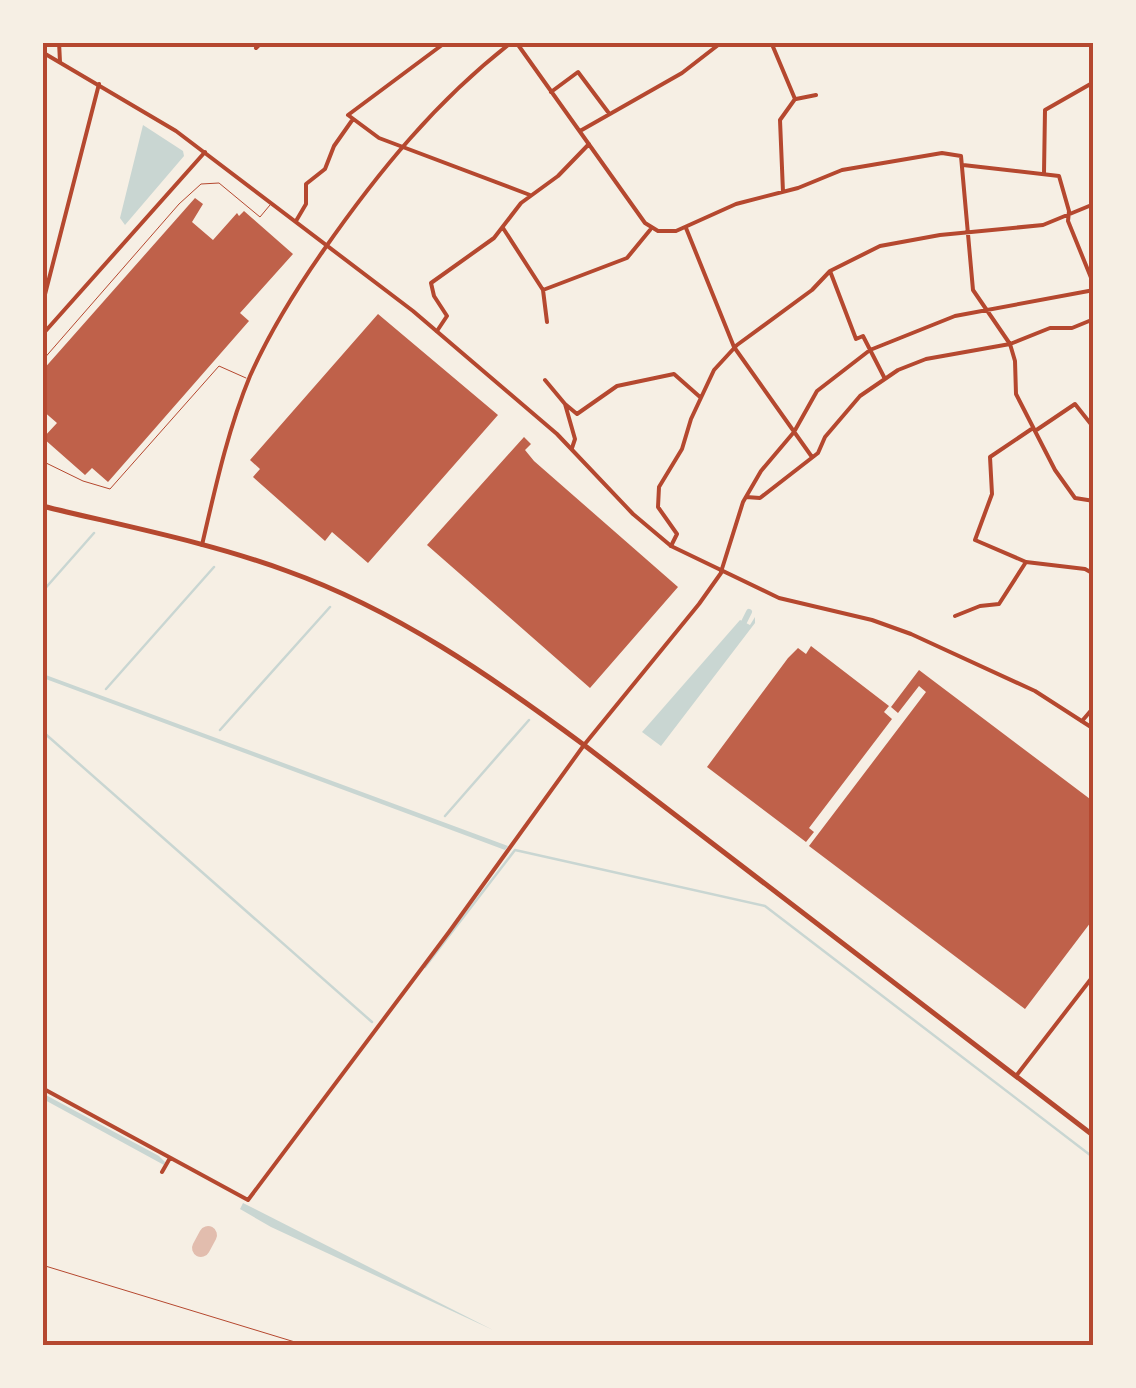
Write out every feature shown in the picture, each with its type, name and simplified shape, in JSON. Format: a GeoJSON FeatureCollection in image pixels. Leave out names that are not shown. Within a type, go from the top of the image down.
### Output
{"type":"FeatureCollection","features":[{"type":"Feature","properties":{"kind":"main road"},"geometry":{"type":"LineString","coordinates":[[42,506],[202,545],[304,578],[394,619],[501,684],[584,745],[1094,1136]]}},
{"type":"Feature","properties":{"kind":"street"},"geometry":{"type":"LineString","coordinates":[[58,42],[60,62]]}},
{"type":"Feature","properties":{"kind":"street"},"geometry":{"type":"LineString","coordinates":[[256,48],[262,42]]}},
{"type":"Feature","properties":{"kind":"street"},"geometry":{"type":"LineString","coordinates":[[446,42],[348,115],[379,138],[530,195]]}},
{"type":"Feature","properties":{"kind":"street"},"geometry":{"type":"LineString","coordinates":[[202,545],[249,380],[282,311],[402,146],[460,85],[514,42],[651,229],[666,232],[686,228],[736,204],[842,170],[920,156],[961,156],[973,290],[1010,344],[1015,360],[1016,394],[1055,470],[1075,498],[1094,502]]}},
{"type":"Feature","properties":{"kind":"street"},"geometry":{"type":"LineString","coordinates":[[580,131],[682,73],[722,42]]}},
{"type":"Feature","properties":{"kind":"street"},"geometry":{"type":"LineString","coordinates":[[771,42],[795,99]]}},
{"type":"Feature","properties":{"kind":"street"},"geometry":{"type":"LineString","coordinates":[[42,52],[206,152],[437,331],[572,448],[632,514],[671,546],[779,598],[872,620],[911,634],[1035,691],[1094,730]]}},
{"type":"Feature","properties":{"kind":"street"},"geometry":{"type":"LineString","coordinates":[[551,92],[578,72],[608,112]]}},
{"type":"Feature","properties":{"kind":"street"},"geometry":{"type":"LineString","coordinates":[[1044,174],[1046,110],[1094,82]]}},
{"type":"Feature","properties":{"kind":"street"},"geometry":{"type":"LineString","coordinates":[[42,306],[99,84]]}},
{"type":"Feature","properties":{"kind":"street"},"geometry":{"type":"LineString","coordinates":[[782,192],[780,120],[795,99],[816,94]]}},
{"type":"Feature","properties":{"kind":"street"},"geometry":{"type":"LineString","coordinates":[[296,221],[306,204],[306,184],[325,168],[334,146],[354,119]]}},
{"type":"Feature","properties":{"kind":"street"},"geometry":{"type":"LineString","coordinates":[[437,331],[447,316],[431,283],[503,228],[514,210],[558,176],[589,144]]}},
{"type":"Feature","properties":{"kind":"street"},"geometry":{"type":"LineString","coordinates":[[42,335],[206,152]]}},
{"type":"Feature","properties":{"kind":"street"},"geometry":{"type":"LineString","coordinates":[[42,1088],[248,1200],[584,745],[700,604],[721,572],[746,496],[794,432],[816,391],[870,350],[955,316],[1094,288],[1068,216],[1062,179],[963,164]]}},
{"type":"Feature","properties":{"kind":"street"},"geometry":{"type":"LineString","coordinates":[[671,546],[677,534],[661,513],[657,494],[682,449],[714,370],[734,347],[812,290],[830,271],[880,246],[966,231],[1044,225],[1094,204]]}},
{"type":"Feature","properties":{"kind":"street"},"geometry":{"type":"LineString","coordinates":[[503,228],[544,290],[547,322]]}},
{"type":"Feature","properties":{"kind":"street"},"geometry":{"type":"LineString","coordinates":[[686,228],[734,347],[812,457]]}},
{"type":"Feature","properties":{"kind":"street"},"geometry":{"type":"LineString","coordinates":[[544,290],[626,258],[651,229]]}},
{"type":"Feature","properties":{"kind":"street"},"geometry":{"type":"LineString","coordinates":[[830,271],[856,338],[863,336],[885,378]]}},
{"type":"Feature","properties":{"kind":"street"},"geometry":{"type":"LineString","coordinates":[[746,496],[760,498],[818,453],[825,437],[860,396],[885,378],[926,359],[1010,344],[1050,328],[1072,328],[1094,319]]}},
{"type":"Feature","properties":{"kind":"street"},"geometry":{"type":"LineString","coordinates":[[545,380],[577,414],[618,386],[674,374],[701,398]]}},
{"type":"Feature","properties":{"kind":"street"},"geometry":{"type":"LineString","coordinates":[[565,404],[575,439],[572,448]]}},
{"type":"Feature","properties":{"kind":"street"},"geometry":{"type":"LineString","coordinates":[[1094,428],[1075,404],[990,457],[992,494],[975,540],[1026,562],[1079,568],[1094,574]]}},
{"type":"Feature","properties":{"kind":"street"},"geometry":{"type":"LineString","coordinates":[[955,616],[980,606],[1000,604],[1026,562]]}},
{"type":"Feature","properties":{"kind":"street"},"geometry":{"type":"LineString","coordinates":[[1082,721],[1092,708]]}},
{"type":"Feature","properties":{"kind":"street"},"geometry":{"type":"LineString","coordinates":[[1016,1076],[1094,974]]}},
{"type":"Feature","properties":{"kind":"street"},"geometry":{"type":"LineString","coordinates":[[163,1170],[169,1160]]}},
{"type":"Feature","properties":{"kind":"lane"},"geometry":{"type":"LineString","coordinates":[[225,175],[230,170]]}},
{"type":"Feature","properties":{"kind":"lane"},"geometry":{"type":"LineString","coordinates":[[42,360],[193,190],[206,182],[220,181],[260,217],[272,203]]}},
{"type":"Feature","properties":{"kind":"lane"},"geometry":{"type":"LineString","coordinates":[[42,461],[110,489],[219,366],[249,380]]}},
{"type":"Feature","properties":{"kind":"path"},"geometry":{"type":"LineString","coordinates":[[42,1265],[308,1346]]}},
{"type":"Feature","properties":{"kind":"shaded area"},"geometry":{"type":"Polygon","coordinates":[[[143,125],[183,151],[184,156],[125,225],[120,218],[143,125]]]}},
{"type":"Feature","properties":{"kind":"shaded area"},"geometry":{"type":"Polygon","coordinates":[[[755,617],[755,623],[661,746],[642,732],[740,620],[750,625],[755,617]]]}},
{"type":"Feature","properties":{"kind":"shaded area"},"geometry":{"type":"Polygon","coordinates":[[[43,674],[508,846],[505,850],[43,678],[43,674]]]}},
{"type":"Feature","properties":{"kind":"shaded area"},"geometry":{"type":"Polygon","coordinates":[[[42,1093],[159,1156],[164,1165],[43,1099],[42,1093]]]}},
{"type":"Feature","properties":{"kind":"shaded area"},"geometry":{"type":"Polygon","coordinates":[[[243,1203],[493,1330],[271,1227],[240,1209],[243,1203]]]}},
{"type":"Feature","properties":{"kind":"building"},"geometry":{"type":"Polygon","coordinates":[[[195,198],[203,204],[192,222],[213,240],[237,213],[239,216],[244,211],[293,254],[240,313],[249,321],[108,482],[92,468],[85,475],[43,438],[57,423],[42,410],[42,371],[195,198]]]}},
{"type":"Feature","properties":{"kind":"building"},"geometry":{"type":"Polygon","coordinates":[[[378,314],[498,415],[368,563],[332,532],[325,541],[253,477],[260,469],[250,460],[378,314]]]}},
{"type":"Feature","properties":{"kind":"building"},"geometry":{"type":"Polygon","coordinates":[[[524,437],[531,444],[525,450],[534,461],[678,587],[590,688],[427,545],[524,437]]]}},
{"type":"Feature","properties":{"kind":"building"},"geometry":{"type":"Polygon","coordinates":[[[811,646],[889,706],[884,712],[892,719],[809,828],[814,832],[806,842],[707,767],[788,658],[798,648],[806,654],[811,646]]]}},
{"type":"Feature","properties":{"kind":"building"},"geometry":{"type":"Polygon","coordinates":[[[919,670],[1094,802],[1094,918],[1025,1009],[809,846],[926,692],[919,686],[898,713],[891,707],[919,670]]]}},
{"type":"Feature","properties":{"kind":"waterway"},"geometry":{"type":"LineString","coordinates":[[42,592],[94,533]]}},
{"type":"Feature","properties":{"kind":"waterway"},"geometry":{"type":"LineString","coordinates":[[106,689],[214,567]]}},
{"type":"Feature","properties":{"kind":"waterway"},"geometry":{"type":"LineString","coordinates":[[220,730],[330,607]]}},
{"type":"Feature","properties":{"kind":"waterway"},"geometry":{"type":"LineString","coordinates":[[744,622],[749,612]]}},
{"type":"Feature","properties":{"kind":"waterway"},"geometry":{"type":"LineString","coordinates":[[445,816],[529,720]]}},
{"type":"Feature","properties":{"kind":"waterway"},"geometry":{"type":"LineString","coordinates":[[42,731],[372,1022]]}},
{"type":"Feature","properties":{"kind":"waterway"},"geometry":{"type":"LineString","coordinates":[[425,967],[515,850],[765,906],[1094,1158]]}},
{"type":"Feature","properties":{"kind":"taxiway"},"geometry":{"type":"LineString","coordinates":[[201,1248],[208,1235]]}}]}
